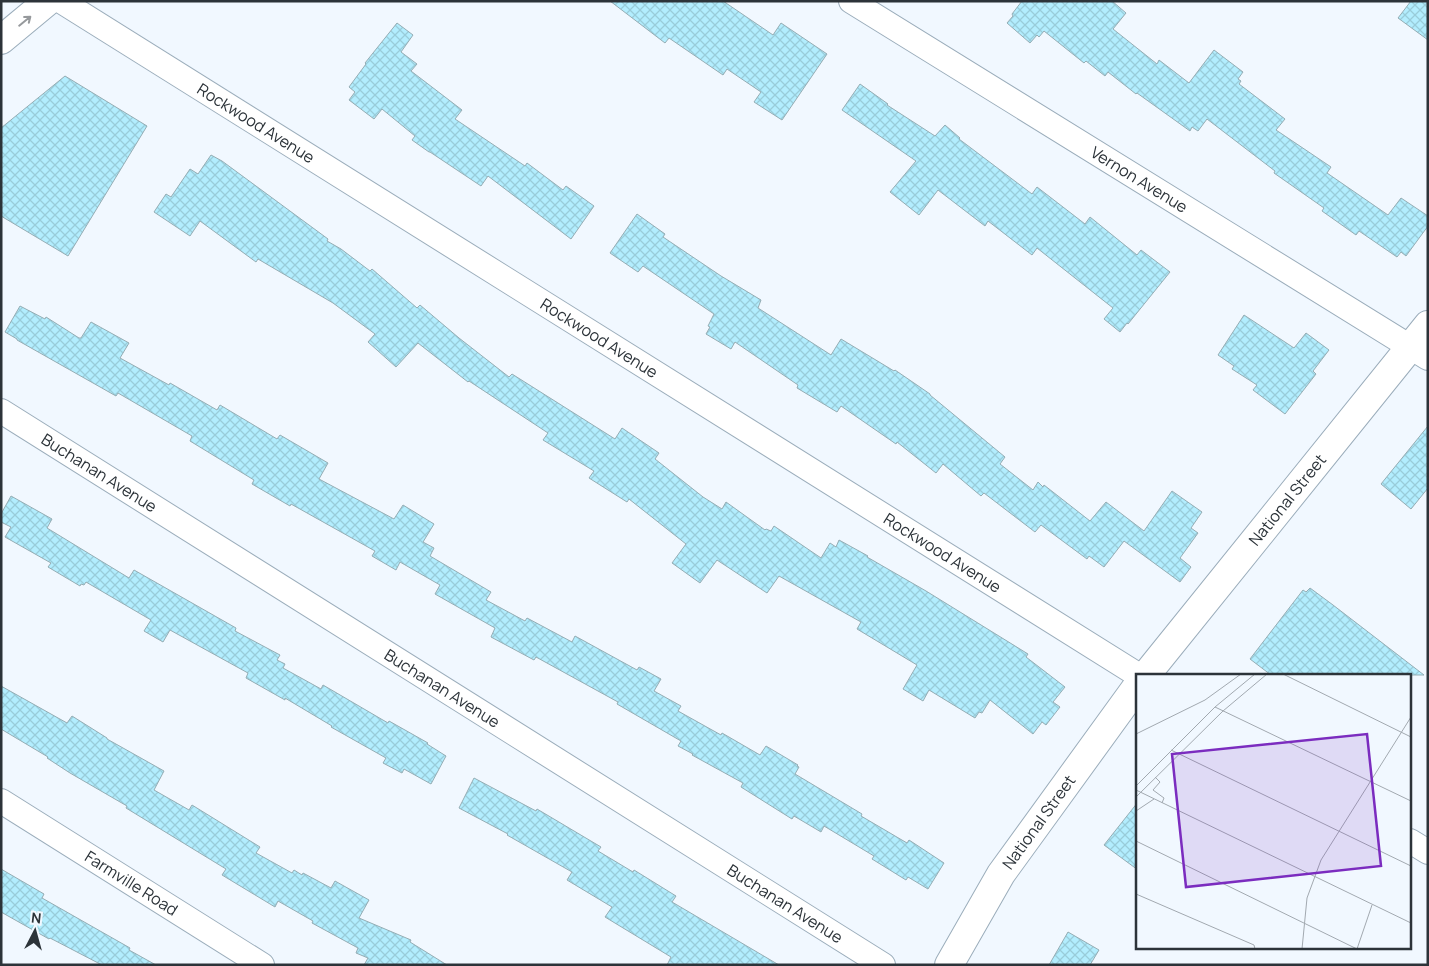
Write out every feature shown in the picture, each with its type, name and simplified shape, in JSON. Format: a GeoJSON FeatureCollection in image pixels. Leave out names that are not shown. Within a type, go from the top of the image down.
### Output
{"type":"FeatureCollection","features":[{"type":"Feature","properties":{"kind":"main road"},"geometry":{"type":"LineString","coordinates":[[1,40],[48,1]]}},
{"type":"Feature","properties":{"kind":"main road","name":"National Street"},"geometry":{"type":"LineString","coordinates":[[1147,674],[1419,353],[1428,325]]}},
{"type":"Feature","properties":{"kind":"main road","name":"National Street"},"geometry":{"type":"LineString","coordinates":[[949,965],[1001,874],[1136,688]]}},
{"type":"Feature","properties":{"kind":"street","name":"Rockwood Avenue"},"geometry":{"type":"LineString","coordinates":[[61,1],[1136,674]]}},
{"type":"Feature","properties":{"kind":"street","name":"Vernon Avenue"},"geometry":{"type":"LineString","coordinates":[[851,1],[1419,353]]}},
{"type":"Feature","properties":{"kind":"street","name":"Buchanan Avenue"},"geometry":{"type":"LineString","coordinates":[[1,411],[883,965]]}},
{"type":"Feature","properties":{"kind":"street","name":"Farmville Road"},"geometry":{"type":"LineString","coordinates":[[1,801],[262,965]]}},
{"type":"Feature","properties":{"kind":"street"},"geometry":{"type":"LineString","coordinates":[[1412,842],[1428,852]]}},
{"type":"Feature","properties":{"kind":"building"},"geometry":{"type":"Polygon","coordinates":[[[610,1],[723,1],[773,35],[781,23],[827,54],[782,120],[754,102],[761,92],[727,69],[723,75],[669,38],[665,43],[610,1]]]}},
{"type":"Feature","properties":{"kind":"building"},"geometry":{"type":"Polygon","coordinates":[[[1022,1],[1112,1],[1126,13],[1113,29],[1157,64],[1159,60],[1189,83],[1214,50],[1243,72],[1238,79],[1241,81],[1239,84],[1285,119],[1276,130],[1331,167],[1327,173],[1388,215],[1401,198],[1428,216],[1428,226],[1406,256],[1401,252],[1397,257],[1359,231],[1356,235],[1322,211],[1324,208],[1274,173],[1275,171],[1207,119],[1198,131],[1192,127],[1190,131],[1136,94],[1108,72],[1105,76],[1086,61],[1084,63],[1044,31],[1039,37],[1037,35],[1030,43],[1007,23],[1022,1]]]}},
{"type":"Feature","properties":{"kind":"building"},"geometry":{"type":"Polygon","coordinates":[[[1411,1],[1428,1],[1428,40],[1398,18],[1411,1]]]}},
{"type":"Feature","properties":{"kind":"building"},"geometry":{"type":"Polygon","coordinates":[[[397,23],[413,35],[401,52],[417,64],[411,71],[462,110],[455,119],[525,166],[527,163],[563,190],[566,186],[594,206],[571,239],[488,176],[481,186],[429,152],[412,140],[415,136],[382,109],[374,119],[349,100],[355,92],[349,87],[365,63],[397,23]]]}},
{"type":"Feature","properties":{"kind":"building"},"geometry":{"type":"Polygon","coordinates":[[[65,76],[147,126],[68,256],[1,216],[1,128],[65,76]]]}},
{"type":"Feature","properties":{"kind":"building"},"geometry":{"type":"Polygon","coordinates":[[[860,84],[887,105],[935,136],[945,125],[959,139],[1032,194],[1037,187],[1085,224],[1090,217],[1137,255],[1141,250],[1170,272],[1120,332],[1104,319],[1113,308],[1037,248],[1032,255],[988,221],[985,226],[938,190],[919,215],[890,192],[916,161],[842,110],[860,84]]]}},
{"type":"Feature","properties":{"kind":"building"},"geometry":{"type":"Polygon","coordinates":[[[211,155],[222,161],[328,239],[327,241],[370,271],[372,269],[417,308],[420,305],[509,377],[512,374],[615,439],[622,428],[659,453],[655,459],[703,497],[722,509],[726,502],[765,530],[771,531],[774,526],[821,558],[830,543],[836,547],[839,540],[1028,654],[1026,657],[1065,687],[1053,702],[1060,707],[1046,725],[1042,722],[1033,734],[990,700],[982,713],[979,712],[975,718],[929,690],[923,701],[903,689],[917,665],[857,629],[861,622],[779,576],[767,593],[717,560],[700,583],[672,563],[686,544],[629,499],[627,502],[589,478],[594,471],[543,440],[548,433],[468,382],[418,343],[396,367],[368,342],[375,334],[333,303],[258,259],[256,262],[200,221],[190,236],[154,212],[166,194],[171,197],[190,169],[198,174],[211,155]]]}},
{"type":"Feature","properties":{"kind":"building"},"geometry":{"type":"Polygon","coordinates":[[[637,214],[665,234],[663,237],[761,300],[758,308],[831,355],[841,339],[895,370],[930,394],[1005,457],[1000,464],[1033,490],[1038,482],[1043,487],[1044,485],[1090,521],[1106,502],[1144,531],[1172,491],[1202,512],[1191,528],[1198,533],[1180,558],[1191,567],[1180,582],[1124,541],[1104,567],[1089,556],[1087,559],[1041,525],[1035,532],[984,493],[981,496],[943,464],[936,473],[897,442],[896,444],[841,406],[837,412],[797,388],[798,385],[735,342],[731,349],[706,334],[714,314],[643,266],[638,272],[610,253],[637,214]]]}},
{"type":"Feature","properties":{"kind":"building"},"geometry":{"type":"Polygon","coordinates":[[[20,306],[45,319],[46,317],[79,338],[81,338],[91,322],[129,343],[120,358],[169,385],[170,383],[217,410],[220,405],[277,439],[280,435],[328,463],[319,479],[394,519],[403,505],[434,524],[423,542],[434,548],[430,556],[491,592],[486,600],[525,621],[527,618],[572,642],[575,636],[637,670],[639,667],[661,679],[654,691],[681,706],[678,711],[760,755],[766,746],[798,765],[799,767],[795,774],[862,814],[861,816],[907,843],[909,840],[944,863],[928,889],[908,877],[906,880],[872,859],[874,856],[824,826],[821,832],[794,816],[792,819],[741,787],[743,783],[678,746],[681,741],[617,704],[618,702],[536,657],[534,660],[491,637],[495,628],[435,594],[440,585],[400,562],[396,570],[372,556],[375,551],[252,484],[254,480],[190,441],[192,436],[118,393],[116,396],[17,340],[5,332],[20,306]]]}},
{"type":"Feature","properties":{"kind":"building"},"geometry":{"type":"Polygon","coordinates":[[[1244,315],[1294,348],[1306,333],[1329,350],[1313,371],[1316,374],[1285,414],[1253,390],[1257,385],[1232,369],[1234,366],[1218,355],[1244,315]]]}},
{"type":"Feature","properties":{"kind":"building"},"geometry":{"type":"Polygon","coordinates":[[[1428,426],[1428,488],[1411,509],[1381,484],[1428,426]]]}},
{"type":"Feature","properties":{"kind":"building"},"geometry":{"type":"Polygon","coordinates":[[[11,496],[52,519],[47,528],[129,578],[134,570],[236,628],[235,631],[280,655],[277,660],[285,664],[283,668],[321,689],[323,685],[388,723],[389,721],[428,743],[446,756],[431,784],[404,769],[402,773],[383,763],[386,758],[285,698],[285,700],[246,678],[248,673],[170,630],[163,642],[144,631],[151,620],[86,582],[80,586],[48,567],[51,563],[5,537],[11,527],[1,522],[1,514],[11,496]]]}},
{"type":"Feature","properties":{"kind":"building"},"geometry":{"type":"Polygon","coordinates":[[[1310,588],[1424,675],[1270,674],[1250,659],[1303,590],[1306,592],[1310,588]]]}},
{"type":"Feature","properties":{"kind":"building"},"geometry":{"type":"Polygon","coordinates":[[[1,686],[67,723],[72,716],[107,739],[164,771],[154,790],[189,810],[192,805],[260,847],[256,853],[292,873],[294,870],[302,875],[303,873],[331,888],[335,881],[369,900],[359,918],[411,940],[410,942],[447,965],[364,965],[368,958],[356,953],[358,948],[312,923],[313,921],[278,901],[275,907],[222,875],[226,869],[1,729],[1,686]]]}},
{"type":"Feature","properties":{"kind":"building"},"geometry":{"type":"Polygon","coordinates":[[[474,778],[536,811],[537,809],[601,847],[598,851],[633,872],[634,870],[676,896],[672,902],[779,965],[667,965],[671,957],[605,917],[612,907],[567,880],[572,872],[508,834],[459,808],[474,778]]]}},
{"type":"Feature","properties":{"kind":"building"},"geometry":{"type":"Polygon","coordinates":[[[1136,805],[1136,869],[1104,845],[1136,805]]]}},
{"type":"Feature","properties":{"kind":"building"},"geometry":{"type":"Polygon","coordinates":[[[1,869],[44,894],[42,898],[156,965],[102,965],[49,939],[1,912],[1,869]]]}},
{"type":"Feature","properties":{"kind":"building"},"geometry":{"type":"Polygon","coordinates":[[[1068,932],[1099,950],[1090,965],[1049,965],[1068,932]]]}}]}
